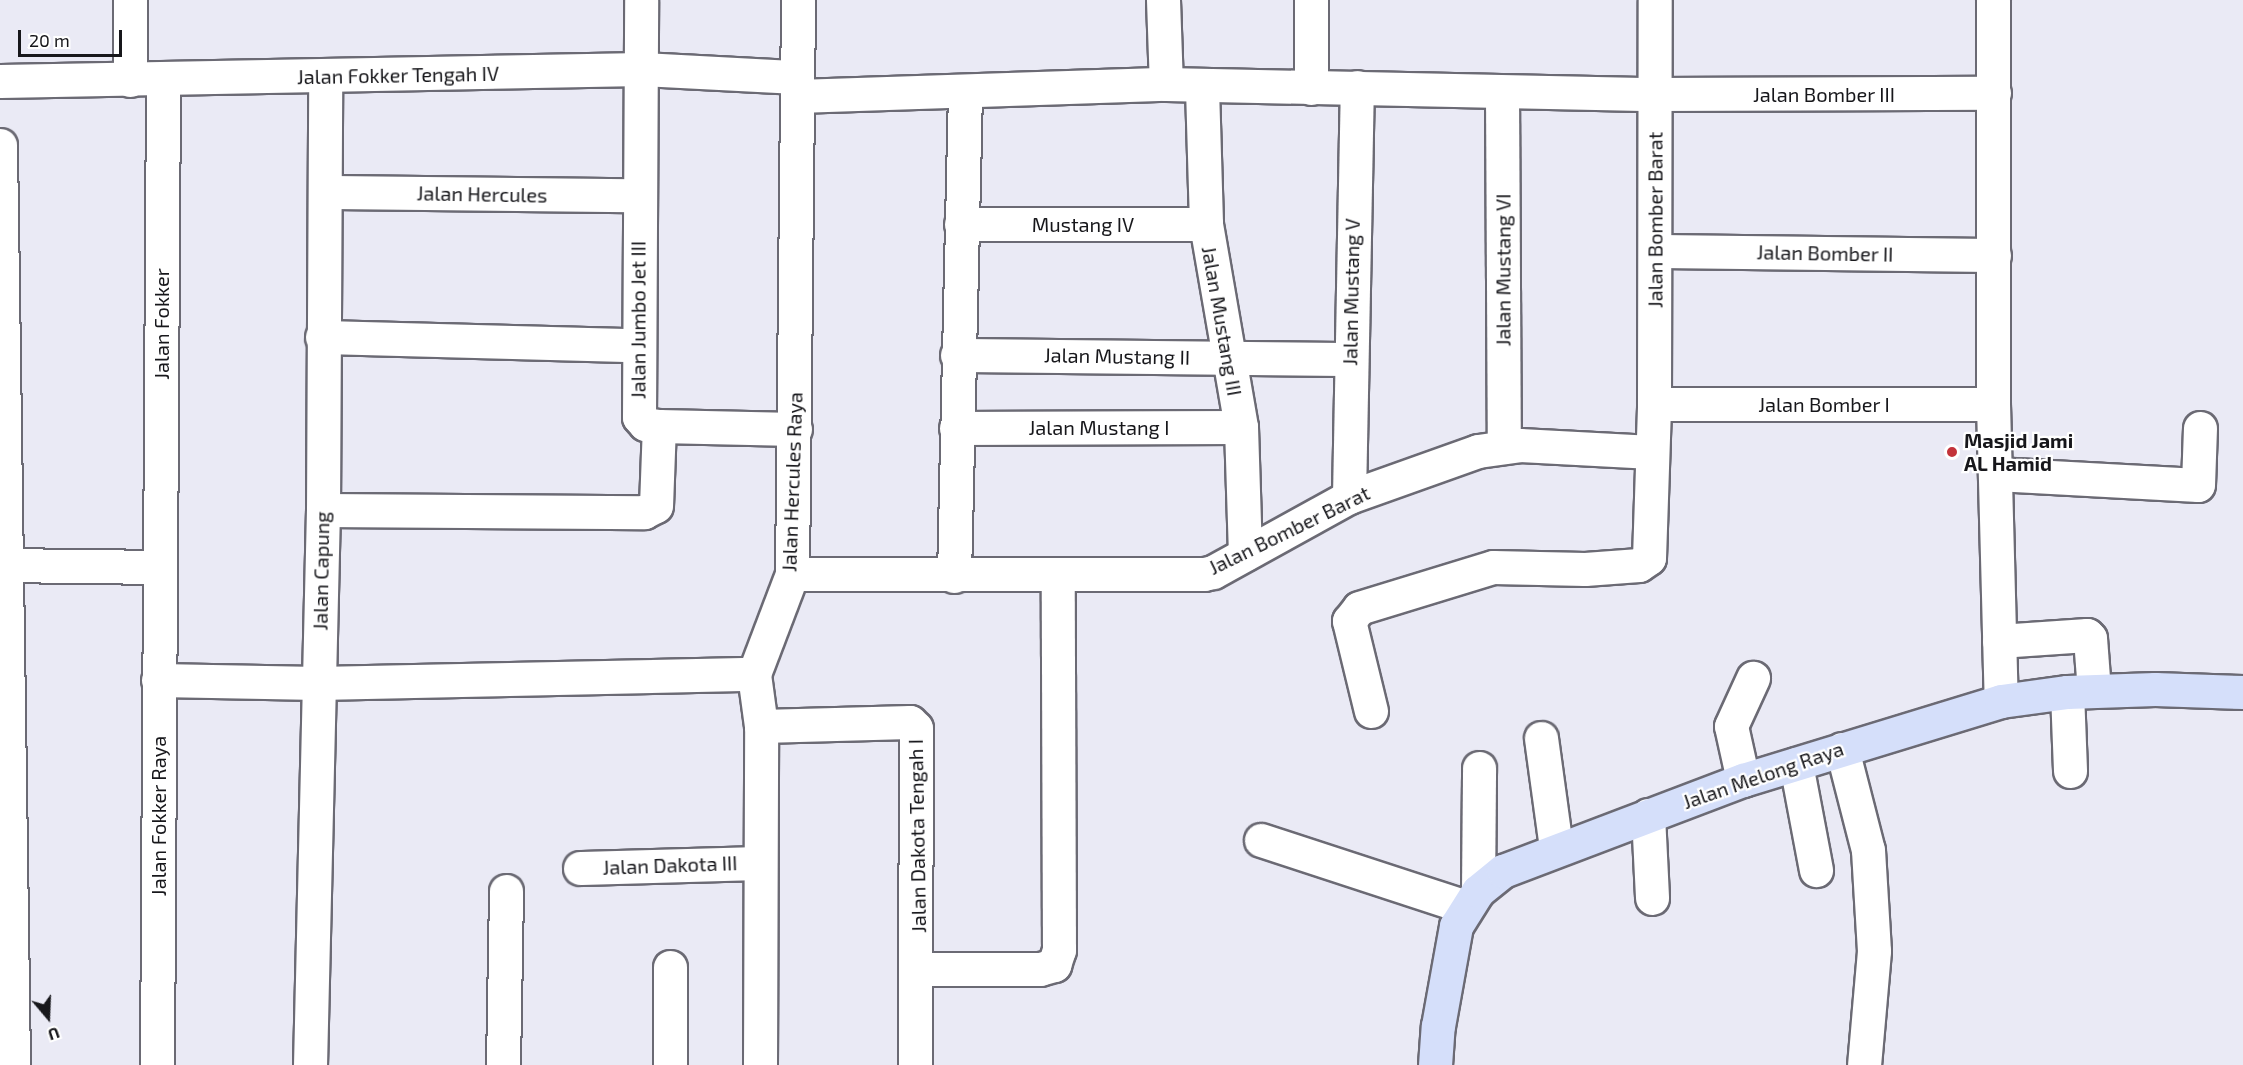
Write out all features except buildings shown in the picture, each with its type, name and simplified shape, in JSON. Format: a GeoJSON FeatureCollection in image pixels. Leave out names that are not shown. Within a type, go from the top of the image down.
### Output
{"type":"FeatureCollection","features":[{"type":"Feature","properties":{"kind":"main road","name":"Jalan Melong Raya"},"geometry":{"type":"LineString","coordinates":[[1472,899],[1503,871],[1556,848],[1743,780],[2001,700],[2080,691],[2243,692]]}},
{"type":"Feature","properties":{"kind":"main road"},"geometry":{"type":"LineString","coordinates":[[1436,1065],[1449,952],[1472,899]]}},
{"type":"Feature","properties":{"kind":"street"},"geometry":{"type":"LineString","coordinates":[[130,0],[130,80]]}},
{"type":"Feature","properties":{"kind":"street","name":"Jalan Jumbo Jet III"},"geometry":{"type":"LineString","coordinates":[[323,510],[644,512],[651,510],[659,500],[659,426],[645,424],[639,417],[637,345],[641,0]]}},
{"type":"Feature","properties":{"kind":"street","name":"Jalan Hercules Raya"},"geometry":{"type":"LineString","coordinates":[[760,1065],[761,726],[754,674],[792,574],[798,0]]}},
{"type":"Feature","properties":{"kind":"street"},"geometry":{"type":"LineString","coordinates":[[1163,0],[1166,84]]}},
{"type":"Feature","properties":{"kind":"street"},"geometry":{"type":"LineString","coordinates":[[1311,0],[1311,87]]}},
{"type":"Feature","properties":{"kind":"street","name":"Jalan Bomber Barat"},"geometry":{"type":"LineString","coordinates":[[792,574],[954,576],[1204,574],[1349,497],[1478,451],[1504,447],[1652,452],[1656,251],[1655,0]]}},
{"type":"Feature","properties":{"kind":"street"},"geometry":{"type":"LineString","coordinates":[[1993,0],[1994,404],[2001,700]]}},
{"type":"Feature","properties":{"kind":"street","name":"Jalan Fokker Tengah IV"},"geometry":{"type":"LineString","coordinates":[[0,81],[325,78],[642,69],[797,86],[965,92],[979,88],[1166,84],[1202,88]]}},
{"type":"Feature","properties":{"kind":"street","name":"Jalan Capung"},"geometry":{"type":"LineString","coordinates":[[310,1065],[323,510],[322,337],[326,192],[325,78]]}},
{"type":"Feature","properties":{"kind":"street","name":"Jalan Fokker"},"geometry":{"type":"LineString","coordinates":[[159,567],[162,80]]}},
{"type":"Feature","properties":{"kind":"street","name":"Jalan Bomber III"},"geometry":{"type":"LineString","coordinates":[[1202,88],[1357,87],[1654,94],[1994,93]]}},
{"type":"Feature","properties":{"kind":"street","name":"Jalan Mustang V"},"geometry":{"type":"LineString","coordinates":[[1349,497],[1357,87]]}},
{"type":"Feature","properties":{"kind":"street","name":"Jalan Mustang III"},"geometry":{"type":"LineString","coordinates":[[1202,88],[1206,224],[1227,357],[1241,427],[1245,554]]}},
{"type":"Feature","properties":{"kind":"street"},"geometry":{"type":"LineString","coordinates":[[954,576],[957,355],[965,92]]}},
{"type":"Feature","properties":{"kind":"street","name":"Jalan Mustang VI"},"geometry":{"type":"LineString","coordinates":[[1502,92],[1504,447]]}},
{"type":"Feature","properties":{"kind":"street"},"geometry":{"type":"LineString","coordinates":[[0,145],[2,565],[13,1065]]}},
{"type":"Feature","properties":{"kind":"street","name":"Jalan Hercules"},"geometry":{"type":"LineString","coordinates":[[326,192],[638,195]]}},
{"type":"Feature","properties":{"kind":"street","name":"Mustang IV"},"geometry":{"type":"LineString","coordinates":[[961,224],[1206,224]]}},
{"type":"Feature","properties":{"kind":"street","name":"Jalan Bomber II"},"geometry":{"type":"LineString","coordinates":[[1656,251],[1994,255]]}},
{"type":"Feature","properties":{"kind":"street"},"geometry":{"type":"LineString","coordinates":[[322,337],[637,345]]}},
{"type":"Feature","properties":{"kind":"street","name":"Jalan Mustang II"},"geometry":{"type":"LineString","coordinates":[[957,355],[1350,359]]}},
{"type":"Feature","properties":{"kind":"street","name":"Jalan Bomber I"},"geometry":{"type":"LineString","coordinates":[[1654,404],[1994,404]]}},
{"type":"Feature","properties":{"kind":"street"},"geometry":{"type":"LineString","coordinates":[[659,426],[795,429]]}},
{"type":"Feature","properties":{"kind":"street","name":"Jalan Mustang I"},"geometry":{"type":"LineString","coordinates":[[956,428],[1241,427]]}},
{"type":"Feature","properties":{"kind":"street"},"geometry":{"type":"LineString","coordinates":[[1996,474],[2198,485],[2200,428]]}},
{"type":"Feature","properties":{"kind":"street"},"geometry":{"type":"LineString","coordinates":[[1371,711],[1349,621],[1359,608],[1493,567],[1639,565],[1649,558],[1652,452]]}},
{"type":"Feature","properties":{"kind":"street"},"geometry":{"type":"LineString","coordinates":[[2,565],[159,567]]}},
{"type":"Feature","properties":{"kind":"street","name":"Jalan Fokker Raya"},"geometry":{"type":"LineString","coordinates":[[157,1065],[159,567]]}},
{"type":"Feature","properties":{"kind":"street"},"geometry":{"type":"LineString","coordinates":[[918,969],[1040,969],[1054,965],[1059,950],[1058,574]]}},
{"type":"Feature","properties":{"kind":"street"},"geometry":{"type":"LineString","coordinates":[[1999,641],[2087,635],[2091,638],[2080,691],[2070,771]]}},
{"type":"Feature","properties":{"kind":"street"},"geometry":{"type":"LineString","coordinates":[[158,680],[318,683],[754,674]]}},
{"type":"Feature","properties":{"kind":"street"},"geometry":{"type":"LineString","coordinates":[[1743,780],[1731,726],[1753,678]]}},
{"type":"Feature","properties":{"kind":"street","name":"Jalan Dakota Tengah I"},"geometry":{"type":"LineString","coordinates":[[761,726],[914,724],[918,969],[915,1065]]}},
{"type":"Feature","properties":{"kind":"street"},"geometry":{"type":"LineString","coordinates":[[1541,738],[1556,848]]}},
{"type":"Feature","properties":{"kind":"street"},"geometry":{"type":"LineString","coordinates":[[1842,748],[1869,850],[1874,951],[1864,1065]]}},
{"type":"Feature","properties":{"kind":"street"},"geometry":{"type":"LineString","coordinates":[[1796,764],[1816,870]]}},
{"type":"Feature","properties":{"kind":"street"},"geometry":{"type":"LineString","coordinates":[[1261,840],[1472,899],[1479,768]]}},
{"type":"Feature","properties":{"kind":"street"},"geometry":{"type":"LineString","coordinates":[[1648,815],[1652,898]]}},
{"type":"Feature","properties":{"kind":"street","name":"Jalan Dakota III"},"geometry":{"type":"LineString","coordinates":[[580,868],[760,863]]}},
{"type":"Feature","properties":{"kind":"street"},"geometry":{"type":"LineString","coordinates":[[503,1065],[506,891]]}},
{"type":"Feature","properties":{"kind":"street"},"geometry":{"type":"LineString","coordinates":[[670,967],[670,1065]]}},
{"type":"Feature","properties":{"kind":"place","name":"Masjid Jami AL Hamid"},"geometry":{"type":"Point","coordinates":[1952,452]}}]}
